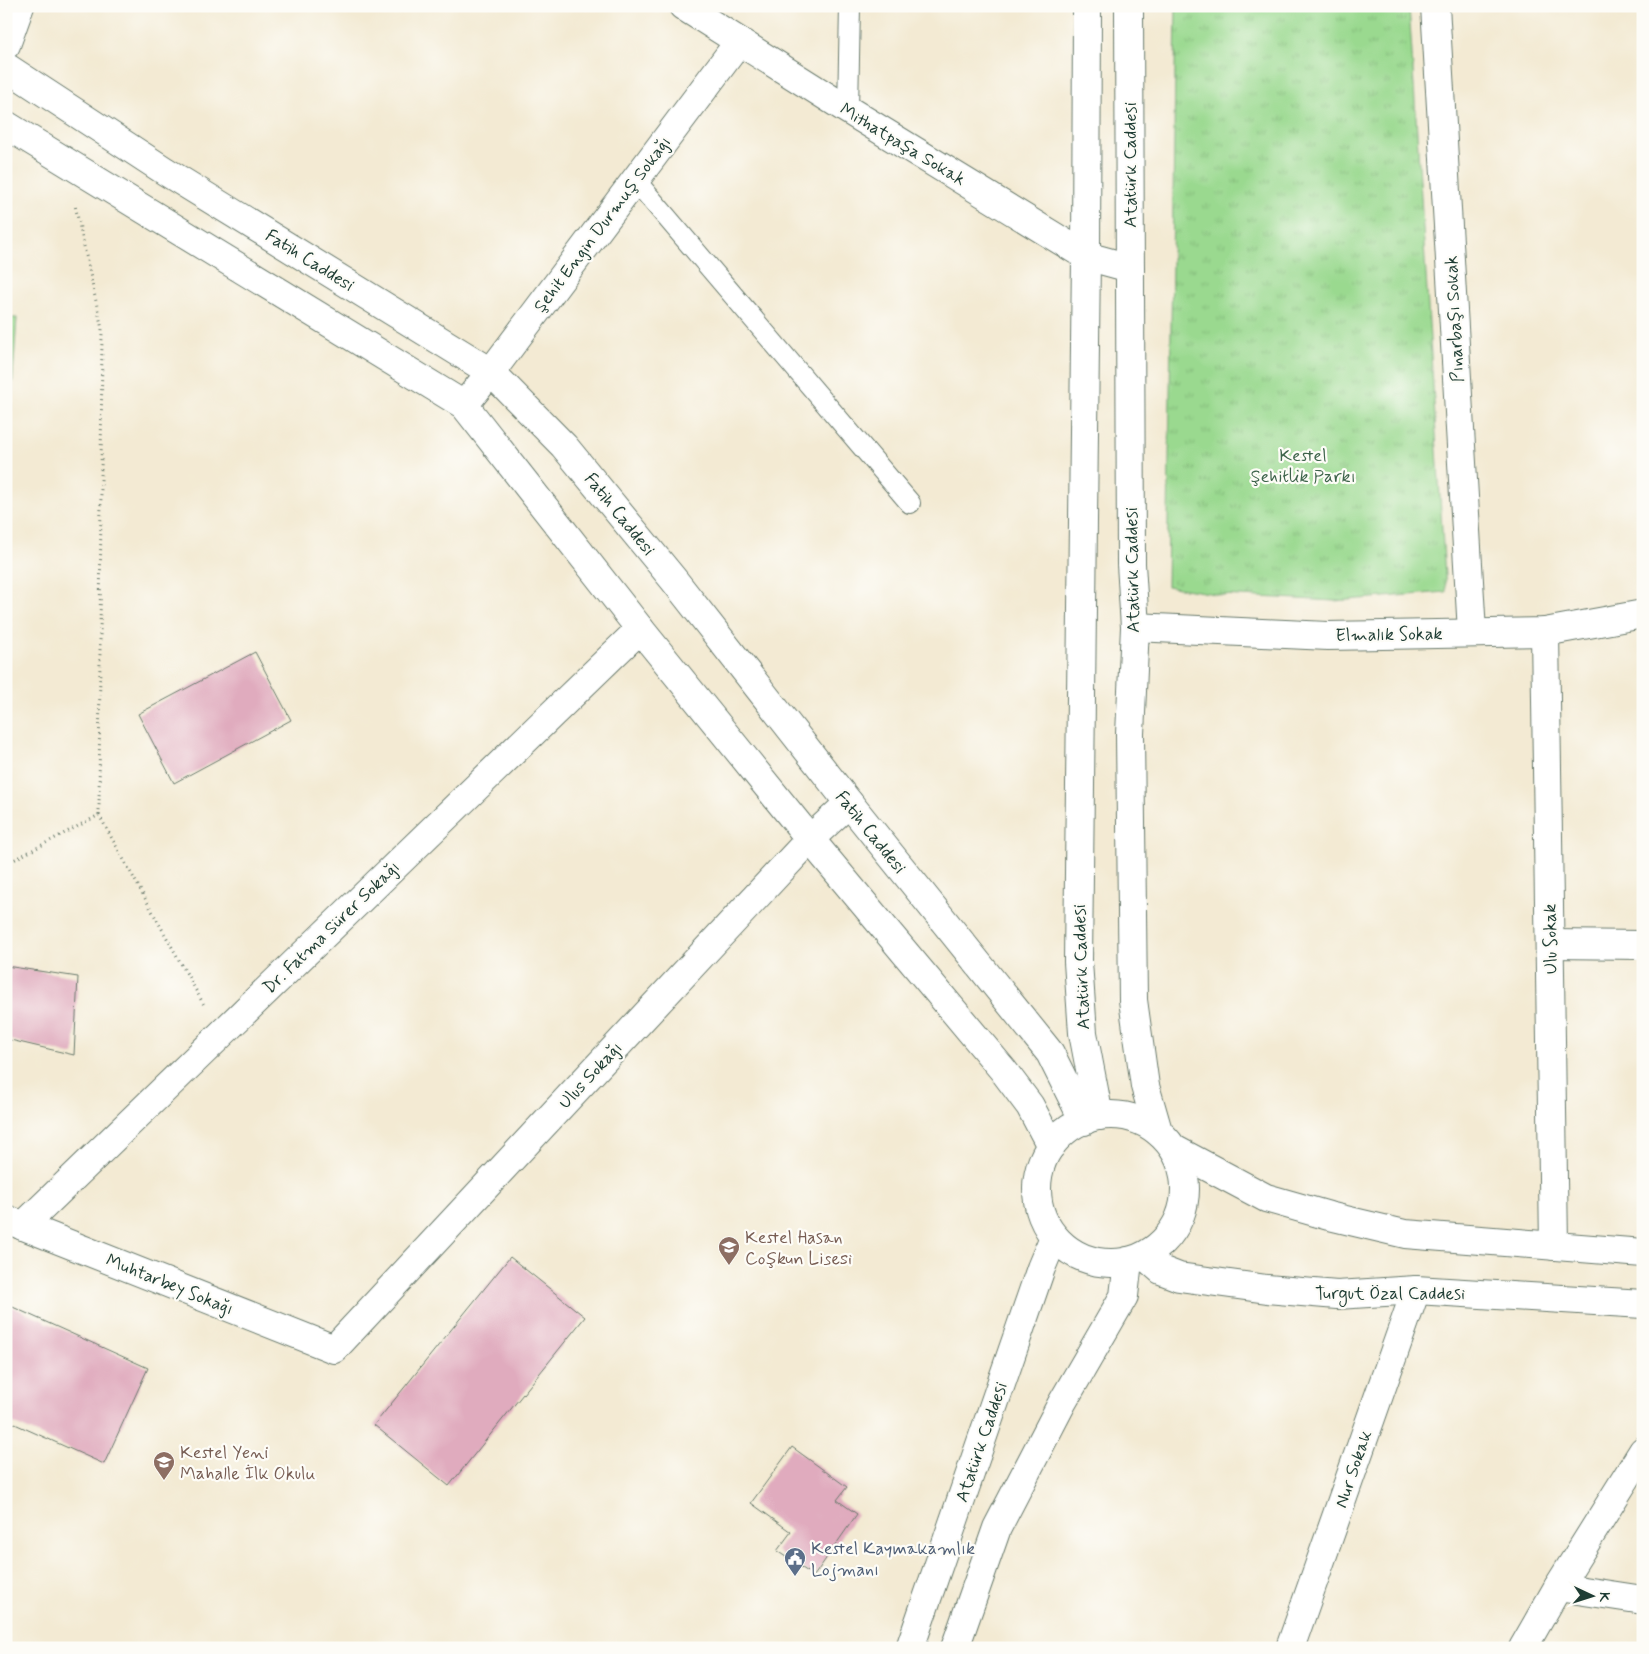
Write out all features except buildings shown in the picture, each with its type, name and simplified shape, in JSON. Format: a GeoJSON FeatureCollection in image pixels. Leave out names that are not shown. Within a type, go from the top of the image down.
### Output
{"type":"FeatureCollection","features":[{"type":"Feature","properties":{"kind":"main road"},"geometry":{"type":"LineString","coordinates":[[6,45],[20,6]]}},
{"type":"Feature","properties":{"kind":"main road","name":"Mithatpaşa Sokak"},"geometry":{"type":"LineString","coordinates":[[683,6],[1086,256],[1130,268]]}},
{"type":"Feature","properties":{"kind":"main road","name":"Atatürk Caddesi"},"geometry":{"type":"LineString","coordinates":[[1087,6],[1078,962],[1092,1118]]}},
{"type":"Feature","properties":{"kind":"main road","name":"Atatürk Caddesi"},"geometry":{"type":"LineString","coordinates":[[1129,6],[1131,564],[1135,627],[1130,734],[1133,1000],[1145,1086],[1166,1140]]}},
{"type":"Feature","properties":{"kind":"main road","name":"Pınarbaşı Sokak"},"geometry":{"type":"LineString","coordinates":[[1435,6],[1472,632]]}},
{"type":"Feature","properties":{"kind":"main road","name":"Şehit Engin Durmuş Sokağı"},"geometry":{"type":"LineString","coordinates":[[464,405],[491,372],[739,42]]}},
{"type":"Feature","properties":{"kind":"main road","name":"Fatih Caddesi"},"geometry":{"type":"LineString","coordinates":[[6,67],[165,171],[491,372],[570,453],[674,580],[848,803],[1050,1053],[1092,1118]]}},
{"type":"Feature","properties":{"kind":"main road"},"geometry":{"type":"LineString","coordinates":[[6,125],[464,405],[640,629],[810,839],[1003,1070],[1030,1106],[1051,1146]]}},
{"type":"Feature","properties":{"kind":"main road","name":"Elmalık Sokak"},"geometry":{"type":"LineString","coordinates":[[1135,627],[1328,636],[1545,632],[1643,614]]}},
{"type":"Feature","properties":{"kind":"main road","name":"Dr. Fatma Sürer Sokağı"},"geometry":{"type":"LineString","coordinates":[[14,1223],[220,1033],[640,629]]}},
{"type":"Feature","properties":{"kind":"main road","name":"Ulu Sokak"},"geometry":{"type":"LineString","coordinates":[[1545,632],[1554,1246]]}},
{"type":"Feature","properties":{"kind":"main road","name":"Ulus Sokağı"},"geometry":{"type":"LineString","coordinates":[[334,1349],[810,839],[848,803]]}},
{"type":"Feature","properties":{"kind":"main road"},"geometry":{"type":"LineString","coordinates":[[1550,944],[1643,945]]}},
{"type":"Feature","properties":{"kind":"main road"},"geometry":{"type":"LineString","coordinates":[[1166,1140],[1184,1172],[1185,1197],[1179,1221],[1164,1241],[1136,1259],[1121,1264],[1096,1262],[1073,1253],[1054,1237],[1041,1215],[1036,1192],[1040,1168],[1051,1146],[1067,1128],[1092,1118],[1113,1115],[1137,1119],[1166,1140],[1266,1198],[1329,1216],[1405,1234],[1643,1252]]}},
{"type":"Feature","properties":{"kind":"main road","name":"Muhtarbey Sokağı"},"geometry":{"type":"LineString","coordinates":[[14,1223],[334,1349]]}},
{"type":"Feature","properties":{"kind":"main road","name":"Atatürk Caddesi"},"geometry":{"type":"LineString","coordinates":[[910,1648],[1041,1268],[1054,1237]]}},
{"type":"Feature","properties":{"kind":"main road"},"geometry":{"type":"LineString","coordinates":[[955,1648],[997,1528],[1066,1395],[1124,1296],[1136,1259]]}},
{"type":"Feature","properties":{"kind":"main road","name":"Turgut Özal Caddesi"},"geometry":{"type":"LineString","coordinates":[[1136,1259],[1179,1277],[1267,1289],[1337,1295],[1416,1290],[1643,1304]]}},
{"type":"Feature","properties":{"kind":"main road","name":"Nur Sokak"},"geometry":{"type":"LineString","coordinates":[[1290,1648],[1416,1290]]}},
{"type":"Feature","properties":{"kind":"main road"},"geometry":{"type":"LineString","coordinates":[[1523,1648],[1558,1587],[1643,1451]]}},
{"type":"Feature","properties":{"kind":"main road"},"geometry":{"type":"LineString","coordinates":[[1558,1587],[1643,1600]]}},
{"type":"Feature","properties":{"kind":"lane"},"geometry":{"type":"LineString","coordinates":[[848,110],[850,6]]}},
{"type":"Feature","properties":{"kind":"lane"},"geometry":{"type":"LineString","coordinates":[[635,180],[910,503]]}},
{"type":"Feature","properties":{"kind":"path"},"geometry":{"type":"LineString","coordinates":[[66,161],[102,329],[100,815],[220,1033]]}},
{"type":"Feature","properties":{"kind":"path"},"geometry":{"type":"LineString","coordinates":[[6,864],[100,815]]}},
{"type":"Feature","properties":{"kind":"green space","name":"Kestel Şehitlik Parkı"},"geometry":{"type":"Polygon","coordinates":[[[1176,6],[1409,6],[1446,592],[1335,601],[1221,595],[1167,586],[1176,6]]]}},
{"type":"Feature","properties":{"kind":"green space"},"geometry":{"type":"Polygon","coordinates":[[[6,318],[17,318],[6,479],[6,318]]]}},
{"type":"Feature","properties":{"kind":"place","name":"Kestel Hasan Coşkun Lisesi"},"geometry":{"type":"Point","coordinates":[729,1266]}},
{"type":"Feature","properties":{"kind":"place","name":"Kestel Yeni Mahalle İlk Okulu"},"geometry":{"type":"Point","coordinates":[164,1481]}},
{"type":"Feature","properties":{"kind":"place","name":"Kestel Kaymakamlık Lojmanı"},"geometry":{"type":"Point","coordinates":[795,1577]}}]}
